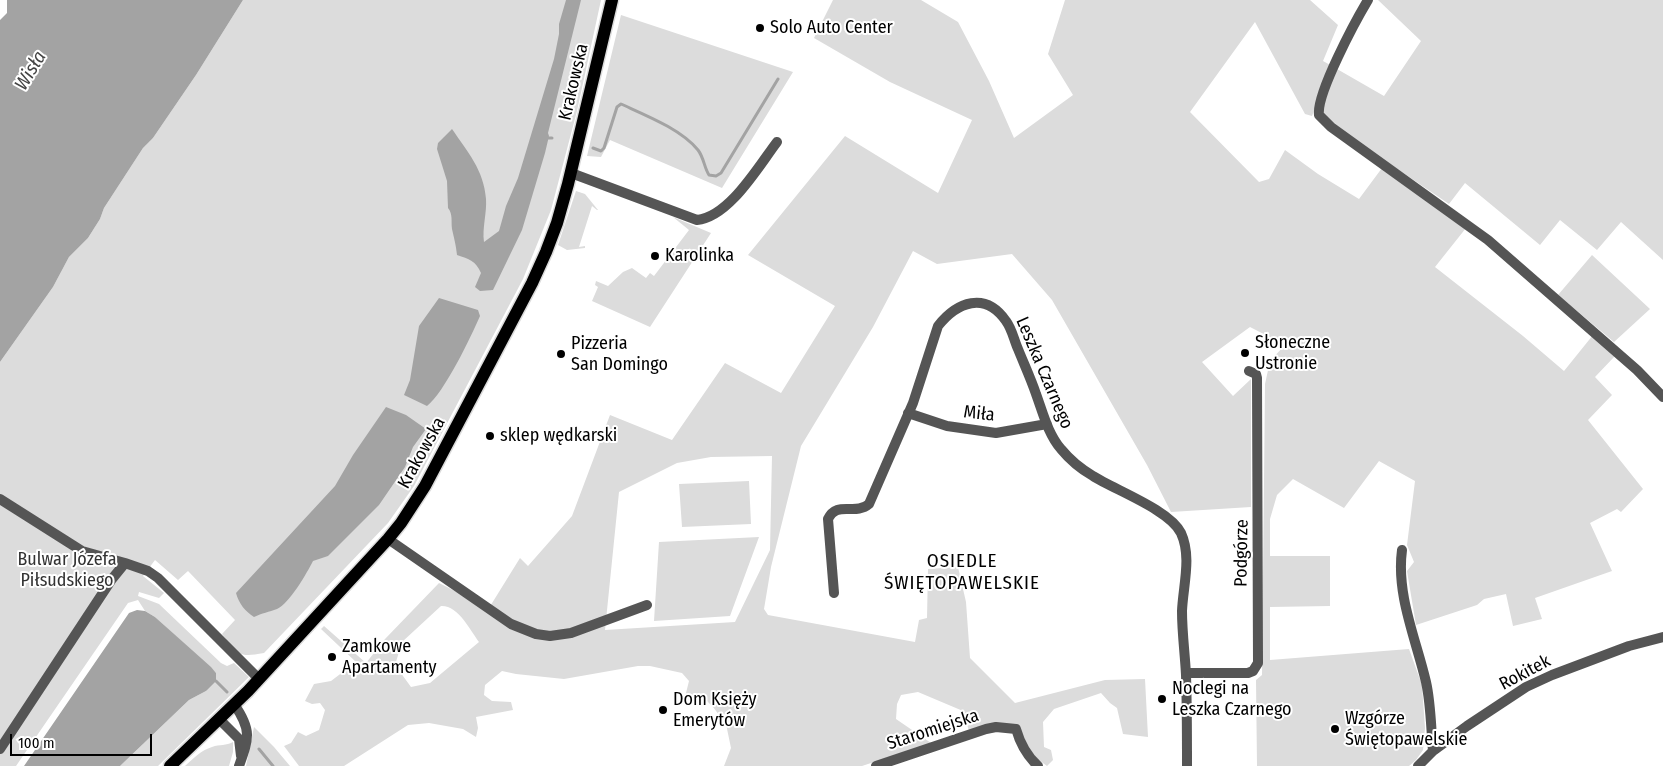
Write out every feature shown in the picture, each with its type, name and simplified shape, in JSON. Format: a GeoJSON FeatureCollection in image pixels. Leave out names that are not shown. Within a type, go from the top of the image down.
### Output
{"type":"FeatureCollection","features":[{"type":"Feature","properties":{"kind":"main road","name":"Krakowska"},"geometry":{"type":"LineString","coordinates":[[170,766],[259,679],[388,539],[401,523],[425,486],[532,283],[557,223],[571,173],[612,0]]}},
{"type":"Feature","properties":{"kind":"street"},"geometry":{"type":"LineString","coordinates":[[1368,0],[1326,84],[1320,103],[1319,115],[1331,128],[1488,240],[1637,370],[1663,397]]}},
{"type":"Feature","properties":{"kind":"street"},"geometry":{"type":"LineString","coordinates":[[571,173],[697,220],[706,220],[727,206],[777,142]]}},
{"type":"Feature","properties":{"kind":"street","name":"Leszka Czarnego"},"geometry":{"type":"LineString","coordinates":[[834,593],[828,518],[832,511],[836,509],[860,509],[869,504],[908,413],[938,326],[954,310],[962,305],[978,303],[996,310],[1009,327],[1048,424],[1060,448],[1080,468],[1161,513],[1177,526],[1181,533],[1186,554],[1182,642],[1186,673],[1187,766]]}},
{"type":"Feature","properties":{"kind":"street","name":"Podgórze"},"geometry":{"type":"LineString","coordinates":[[1186,673],[1248,673],[1253,672],[1258,663],[1257,378],[1256,374],[1249,371]]}},
{"type":"Feature","properties":{"kind":"street","name":"Miła"},"geometry":{"type":"LineString","coordinates":[[908,413],[947,426],[996,433],[1048,424]]}},
{"type":"Feature","properties":{"kind":"street"},"geometry":{"type":"LineString","coordinates":[[0,499],[82,551],[148,571],[158,578],[259,679]]}},
{"type":"Feature","properties":{"kind":"street"},"geometry":{"type":"LineString","coordinates":[[388,539],[511,624],[536,634],[550,636],[572,633],[647,605]]}},
{"type":"Feature","properties":{"kind":"street"},"geometry":{"type":"LineString","coordinates":[[1402,550],[1400,568],[1414,644],[1426,684],[1433,751]]}},
{"type":"Feature","properties":{"kind":"street"},"geometry":{"type":"LineString","coordinates":[[0,749],[112,579],[125,563]]}},
{"type":"Feature","properties":{"kind":"street","name":"Rokitek"},"geometry":{"type":"LineString","coordinates":[[1418,766],[1433,751],[1467,726],[1526,687],[1552,675],[1629,646],[1663,637]]}},
{"type":"Feature","properties":{"kind":"street"},"geometry":{"type":"LineString","coordinates":[[234,704],[242,716],[248,733],[247,744],[240,764]]}},
{"type":"Feature","properties":{"kind":"street"},"geometry":{"type":"LineString","coordinates":[[219,719],[239,740],[241,747],[240,764]]}},
{"type":"Feature","properties":{"kind":"street","name":"Staromiejska"},"geometry":{"type":"LineString","coordinates":[[876,766],[986,729],[1002,728],[1016,729],[1019,739],[1029,756],[1038,766]]}},
{"type":"Feature","properties":{"kind":"green space","name":"Bulwar Józefa Piłsudskiego"},"geometry":{"type":"Polygon","coordinates":[[[243,0],[601,0],[577,111],[551,210],[523,279],[414,486],[388,523],[264,653],[248,655],[235,650],[222,634],[235,620],[188,571],[178,580],[155,560],[143,576],[164,593],[159,598],[139,592],[138,596],[159,604],[221,663],[227,666],[234,663],[249,677],[158,766],[120,766],[189,700],[206,691],[216,673],[155,617],[145,611],[138,600],[128,603],[16,766],[0,766],[0,362],[53,287],[69,257],[88,238],[100,219],[104,208],[143,148],[153,138],[196,75],[243,0]]]}},
{"type":"Feature","properties":{"kind":"green space"},"geometry":{"type":"Polygon","coordinates":[[[833,0],[921,0],[958,22],[989,81],[1014,138],[1073,95],[1048,54],[1065,0],[1310,0],[1338,25],[1323,61],[1332,66],[1312,116],[1305,114],[1255,22],[1190,112],[1259,182],[1269,179],[1285,150],[1318,174],[1359,199],[1382,168],[1466,228],[1435,267],[1523,336],[1564,371],[1593,335],[1615,356],[1595,377],[1612,395],[1588,420],[1643,489],[1621,512],[1617,509],[1590,523],[1612,571],[1535,598],[1542,619],[1513,626],[1506,594],[1484,599],[1477,605],[1416,625],[1407,571],[1414,562],[1407,545],[1415,481],[1379,461],[1344,508],[1293,479],[1277,495],[1270,519],[1270,556],[1330,556],[1330,606],[1270,607],[1270,660],[1409,649],[1422,685],[1425,728],[1423,750],[1409,766],[1257,766],[1256,680],[1262,675],[1265,384],[1270,361],[1285,345],[1250,327],[1202,362],[1233,396],[1251,379],[1251,507],[1171,512],[1147,465],[1052,300],[1012,254],[937,264],[913,251],[873,327],[801,446],[771,567],[764,609],[768,615],[915,642],[919,620],[927,618],[928,569],[958,567],[966,602],[970,658],[1015,703],[1105,680],[1145,679],[1148,737],[1123,734],[1117,708],[1101,693],[1054,709],[1043,722],[1044,747],[1051,750],[1053,760],[1047,766],[1039,760],[1007,725],[987,724],[969,731],[963,711],[918,692],[901,695],[897,704],[896,719],[931,743],[862,766],[724,766],[731,748],[726,724],[713,707],[703,697],[684,701],[689,681],[682,673],[650,666],[638,666],[564,679],[502,671],[485,685],[484,695],[492,701],[511,702],[513,710],[476,717],[478,728],[476,737],[463,729],[429,723],[408,725],[344,766],[299,766],[284,746],[291,743],[298,732],[306,736],[319,730],[325,710],[320,703],[312,704],[305,701],[314,684],[331,681],[356,662],[321,629],[324,626],[366,663],[385,639],[439,583],[489,608],[520,558],[528,566],[572,516],[610,415],[672,440],[725,363],[781,393],[835,306],[748,255],[845,136],[938,193],[972,120],[890,82],[814,38],[833,0]],[[772,456],[711,457],[677,463],[619,492],[605,630],[735,622],[770,550],[772,456]],[[441,606],[402,642],[395,665],[411,687],[430,683],[479,642],[458,614],[447,607],[441,606]]]}},
{"type":"Feature","properties":{"kind":"green space"},"geometry":{"type":"Polygon","coordinates":[[[1378,0],[1663,0],[1663,260],[1621,222],[1597,250],[1560,220],[1540,245],[1465,183],[1449,204],[1334,126],[1323,116],[1322,103],[1337,69],[1384,96],[1421,41],[1378,0]]]}},
{"type":"Feature","properties":{"kind":"green space"},"geometry":{"type":"Polygon","coordinates":[[[621,15],[793,72],[722,188],[610,140],[601,157],[587,156],[621,15]]]}},
{"type":"Feature","properties":{"kind":"green space"},"geometry":{"type":"Polygon","coordinates":[[[576,191],[585,194],[598,210],[592,206],[579,247],[585,246],[585,248],[567,250],[558,245],[576,191]]]}},
{"type":"Feature","properties":{"kind":"green space"},"geometry":{"type":"Polygon","coordinates":[[[673,217],[711,233],[650,327],[592,301],[598,287],[595,285],[596,281],[608,286],[623,272],[632,268],[646,278],[650,273],[654,276],[689,230],[673,217]]]}},
{"type":"Feature","properties":{"kind":"green space"},"geometry":{"type":"Polygon","coordinates":[[[1592,255],[1650,309],[1614,342],[1558,295],[1592,255]]]}},
{"type":"Feature","properties":{"kind":"green space"},"geometry":{"type":"Polygon","coordinates":[[[749,481],[751,524],[682,527],[679,484],[749,481]]]}},
{"type":"Feature","properties":{"kind":"green space"},"geometry":{"type":"Polygon","coordinates":[[[759,537],[730,616],[654,621],[659,542],[759,537]]]}},
{"type":"Feature","properties":{"kind":"green space"},"geometry":{"type":"Polygon","coordinates":[[[254,727],[274,747],[290,766],[246,766],[254,727]]]}},
{"type":"Feature","properties":{"kind":"green space"},"geometry":{"type":"Polygon","coordinates":[[[233,742],[233,752],[229,766],[185,766],[204,750],[233,742]]]}},
{"type":"Feature","properties":{"kind":"water","name":"Wisła"},"geometry":{"type":"Polygon","coordinates":[[[7,0],[243,0],[196,75],[153,138],[143,148],[104,208],[100,219],[88,238],[69,257],[53,287],[0,362],[0,20],[7,13],[7,0]]]}},
{"type":"Feature","properties":{"kind":"water"},"geometry":{"type":"Polygon","coordinates":[[[566,0],[581,0],[548,133],[545,153],[522,230],[493,290],[480,291],[475,287],[481,273],[479,269],[472,261],[457,255],[451,215],[448,208],[447,181],[437,149],[438,143],[452,129],[469,153],[478,170],[485,189],[486,199],[484,242],[499,231],[506,206],[518,178],[554,59],[559,24],[566,0]]]}},
{"type":"Feature","properties":{"kind":"water"},"geometry":{"type":"Polygon","coordinates":[[[439,298],[478,310],[480,316],[449,377],[427,406],[404,395],[410,380],[419,326],[439,298]]]}},
{"type":"Feature","properties":{"kind":"water"},"geometry":{"type":"Polygon","coordinates":[[[386,407],[406,415],[426,429],[413,447],[405,467],[379,505],[328,556],[313,561],[292,595],[282,606],[254,617],[243,607],[236,593],[335,486],[353,455],[386,407]]]}},
{"type":"Feature","properties":{"kind":"water"},"geometry":{"type":"Polygon","coordinates":[[[137,610],[145,611],[155,617],[211,667],[216,673],[216,681],[206,691],[189,700],[120,766],[24,766],[129,613],[137,610]]]}},
{"type":"Feature","properties":{"kind":"waterway"},"geometry":{"type":"LineString","coordinates":[[593,148],[601,151],[604,148],[617,107],[621,104],[662,123],[691,142],[702,156],[709,175],[716,176],[721,173],[778,79]]}},
{"type":"Feature","properties":{"kind":"waterway"},"geometry":{"type":"LineString","coordinates":[[216,681],[227,692]]}},
{"type":"Feature","properties":{"kind":"waterway"},"geometry":{"type":"LineString","coordinates":[[259,749],[273,766]]}},
{"type":"Feature","properties":{"kind":"place","name":"Solo Auto Center"},"geometry":{"type":"Point","coordinates":[760,28]}},
{"type":"Feature","properties":{"kind":"place","name":"Karolinka"},"geometry":{"type":"Point","coordinates":[655,256]}},
{"type":"Feature","properties":{"kind":"place","name":"Słoneczne Ustronie"},"geometry":{"type":"Point","coordinates":[1245,353]}},
{"type":"Feature","properties":{"kind":"place","name":"Pizzeria San Domingo"},"geometry":{"type":"Point","coordinates":[561,354]}},
{"type":"Feature","properties":{"kind":"place","name":"sklep wędkarski"},"geometry":{"type":"Point","coordinates":[490,436]}},
{"type":"Feature","properties":{"kind":"place","name":"Zamkowe Apartamenty"},"geometry":{"type":"Point","coordinates":[332,657]}},
{"type":"Feature","properties":{"kind":"place","name":"Noclegi na Leszka Czarnego"},"geometry":{"type":"Point","coordinates":[1162,699]}},
{"type":"Feature","properties":{"kind":"place","name":"Dom Księży Emerytów"},"geometry":{"type":"Point","coordinates":[663,710]}},
{"type":"Feature","properties":{"kind":"place","name":"Wzgórze Świętopawelskie"},"geometry":{"type":"Point","coordinates":[1335,729]}},
{"type":"Feature","properties":{"kind":"district","name":"OSIEDLE ŚWIĘTOPAWELSKIE"},"geometry":{"type":"Point","coordinates":[962,573]}}]}
